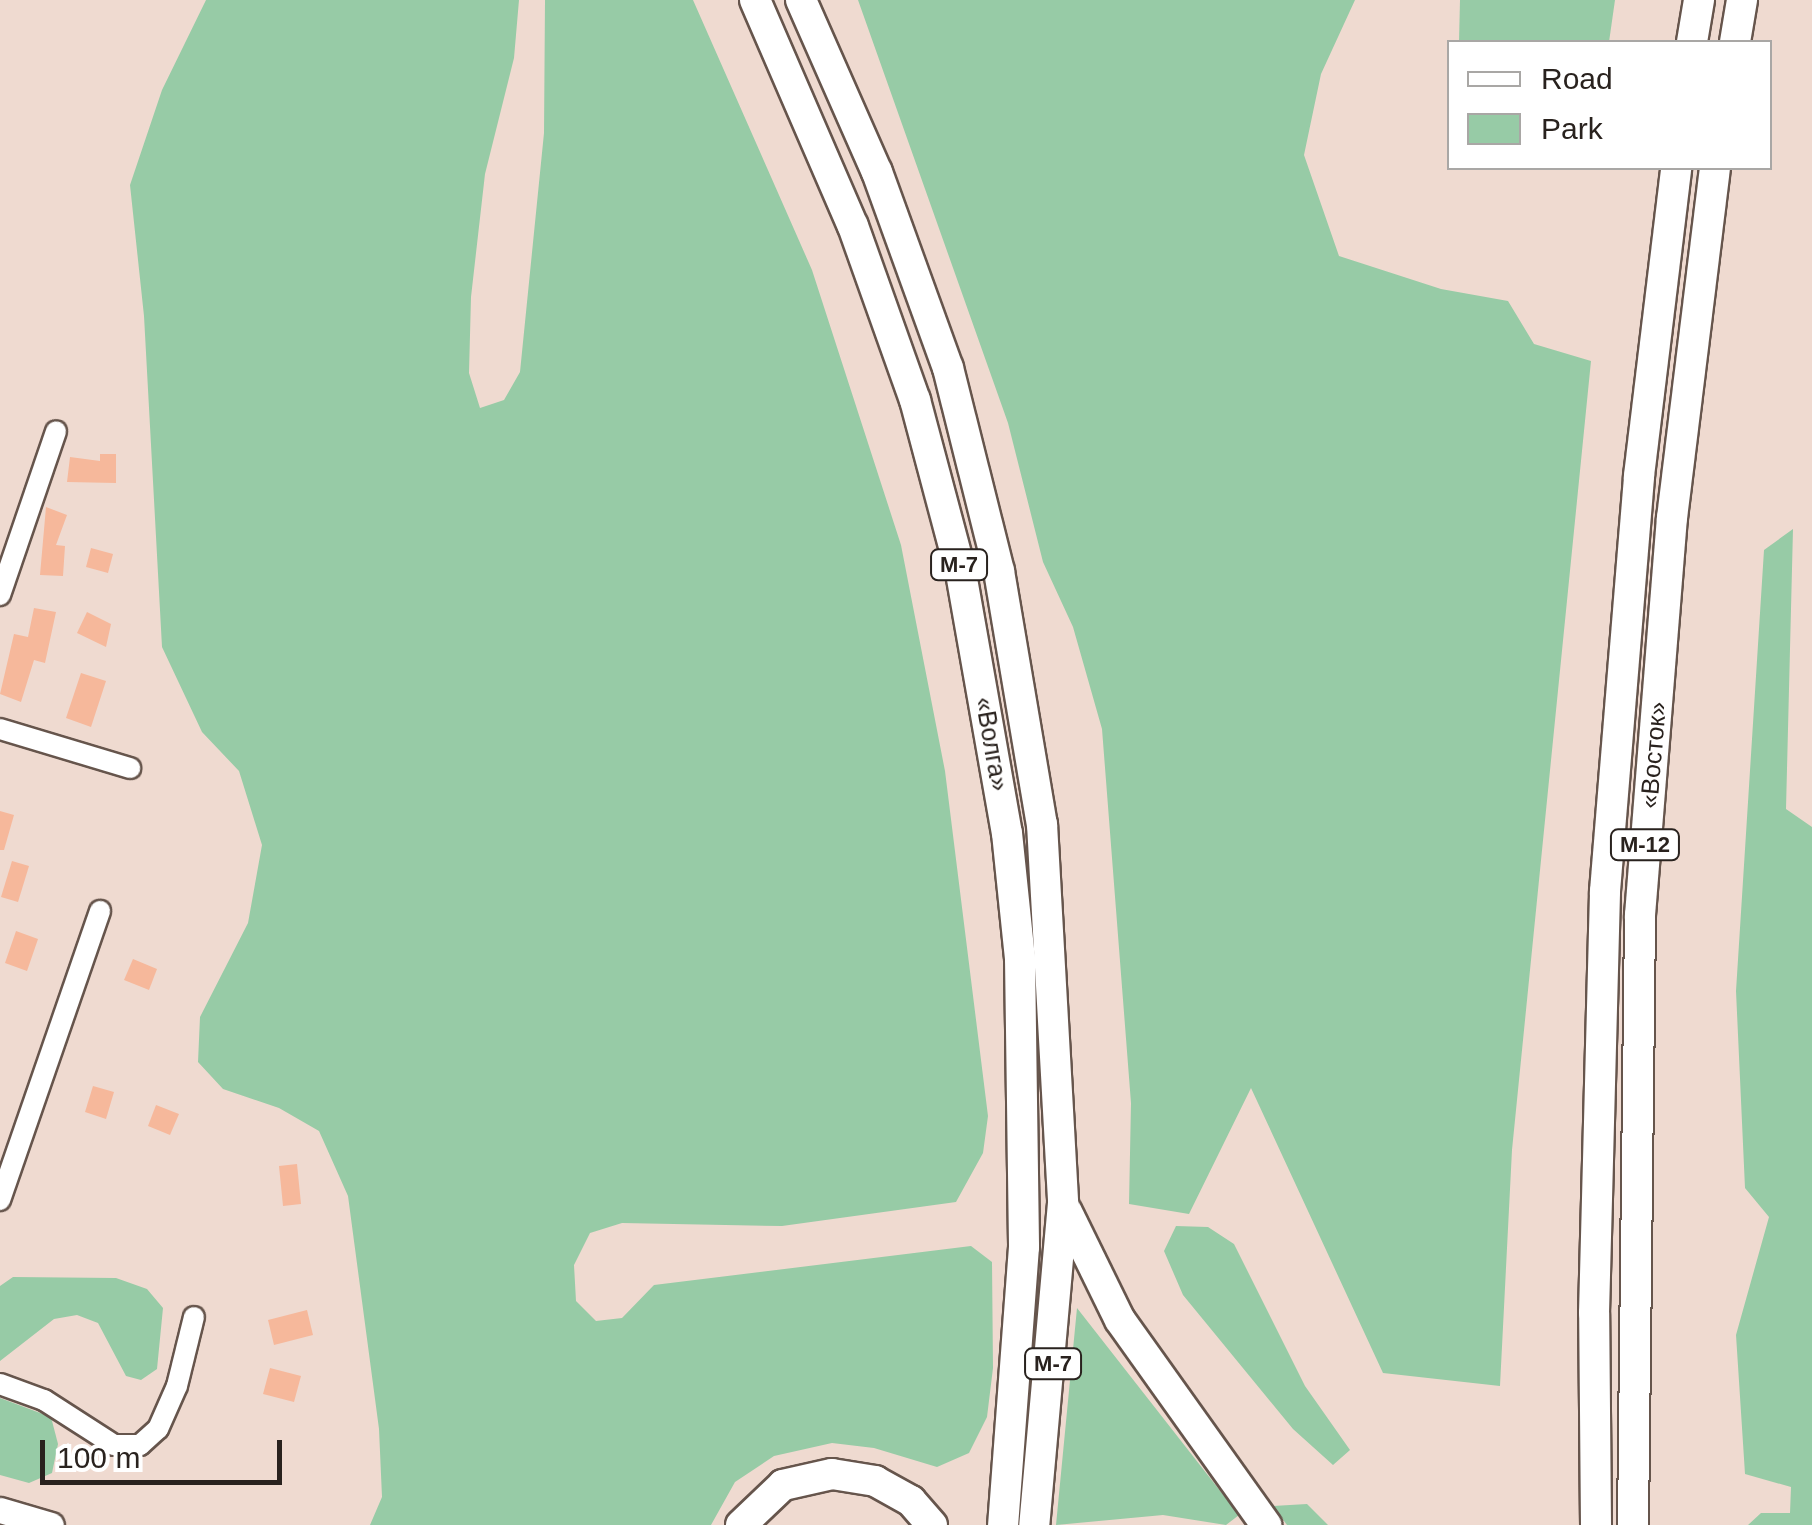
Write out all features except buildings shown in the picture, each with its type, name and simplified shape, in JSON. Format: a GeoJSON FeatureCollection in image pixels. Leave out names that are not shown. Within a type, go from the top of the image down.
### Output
{"type":"FeatureCollection","features":[{"type":"Feature","properties":{"kind":"highway","name":"«Волга»"},"geometry":{"type":"LineString","coordinates":[[755,0],[853,226],[915,400],[961,573],[1007,834],[1020,958],[1024,1248],[1002,1525]]}},
{"type":"Feature","properties":{"kind":"highway","name":"«Волга»"},"geometry":{"type":"LineString","coordinates":[[801,0],[877,172],[930,315],[999,570],[1042,824],[1063,1203],[1034,1525]]}},
{"type":"Feature","properties":{"kind":"highway"},"geometry":{"type":"LineString","coordinates":[[1692,40],[1698,0]]}},
{"type":"Feature","properties":{"kind":"highway"},"geometry":{"type":"LineString","coordinates":[[1735,40],[1742,0]]}},
{"type":"Feature","properties":{"kind":"highway","name":"«Восток»"},"geometry":{"type":"LineString","coordinates":[[1596,1525],[1594,1313],[1605,892],[1639,476],[1676,170]]}},
{"type":"Feature","properties":{"kind":"highway","name":"«Восток»"},"geometry":{"type":"LineString","coordinates":[[1633,1525],[1640,915],[1672,518],[1715,170]]}},
{"type":"Feature","properties":{"kind":"highway"},"geometry":{"type":"LineString","coordinates":[[1063,1203],[1120,1320],[1266,1525]]}},
{"type":"Feature","properties":{"kind":"highway"},"geometry":{"type":"LineString","coordinates":[[741,1525],[783,1485],[832,1474],[875,1482],[911,1501],[932,1525]]}},
{"type":"Feature","properties":{"kind":"main road"},"geometry":{"type":"LineString","coordinates":[[0,1510],[51,1525]]}},
{"type":"Feature","properties":{"kind":"street"},"geometry":{"type":"LineString","coordinates":[[0,595],[56,431]]}},
{"type":"Feature","properties":{"kind":"street"},"geometry":{"type":"LineString","coordinates":[[0,729],[130,768]]}},
{"type":"Feature","properties":{"kind":"street"},"geometry":{"type":"LineString","coordinates":[[0,1200],[100,911]]}},
{"type":"Feature","properties":{"kind":"street"},"geometry":{"type":"LineString","coordinates":[[0,1384],[44,1400],[114,1445],[140,1444],[158,1429],[177,1386],[194,1317]]}},
{"type":"Feature","properties":{"kind":"green space"},"geometry":{"type":"Polygon","coordinates":[[[206,0],[519,0],[514,58],[485,174],[471,297],[469,373],[480,408],[504,400],[520,372],[544,133],[545,0],[693,0],[812,270],[901,545],[945,771],[988,1116],[983,1153],[956,1202],[782,1226],[622,1223],[590,1233],[574,1265],[576,1301],[596,1321],[622,1318],[654,1285],[971,1246],[992,1262],[993,1368],[987,1417],[969,1453],[937,1467],[874,1448],[832,1443],[774,1456],[735,1482],[711,1525],[370,1525],[382,1497],[379,1429],[348,1196],[319,1131],[279,1108],[223,1089],[198,1062],[200,1017],[248,923],[262,845],[239,771],[202,732],[162,647],[144,316],[130,185],[162,90],[206,0]]]}},
{"type":"Feature","properties":{"kind":"green space"},"geometry":{"type":"Polygon","coordinates":[[[858,0],[1355,0],[1321,74],[1304,155],[1339,256],[1441,289],[1508,301],[1534,344],[1591,361],[1512,1150],[1500,1386],[1383,1373],[1251,1088],[1189,1214],[1129,1204],[1131,1103],[1102,729],[1073,627],[1043,562],[1008,423],[858,0]]]}},
{"type":"Feature","properties":{"kind":"green space"},"geometry":{"type":"Polygon","coordinates":[[[1460,0],[1615,0],[1609,40],[1459,40],[1460,0]]]}},
{"type":"Feature","properties":{"kind":"green space"},"geometry":{"type":"Polygon","coordinates":[[[1793,529],[1786,809],[1812,827],[1812,1525],[1748,1525],[1761,1513],[1790,1513],[1791,1487],[1745,1474],[1736,1335],[1769,1217],[1745,1188],[1736,991],[1764,550],[1793,529]]]}},
{"type":"Feature","properties":{"kind":"green space"},"geometry":{"type":"Polygon","coordinates":[[[1176,1226],[1208,1227],[1234,1244],[1305,1386],[1350,1450],[1333,1465],[1293,1429],[1183,1295],[1164,1251],[1176,1226]]]}},
{"type":"Feature","properties":{"kind":"green space"},"geometry":{"type":"Polygon","coordinates":[[[13,1277],[116,1278],[147,1289],[163,1308],[157,1369],[141,1380],[126,1376],[98,1323],[77,1315],[54,1319],[0,1361],[0,1286],[13,1277]]]}},
{"type":"Feature","properties":{"kind":"green space"},"geometry":{"type":"Polygon","coordinates":[[[1077,1308],[1239,1515],[1226,1525],[1163,1515],[1056,1525],[1077,1308]]]}},
{"type":"Feature","properties":{"kind":"green space"},"geometry":{"type":"Polygon","coordinates":[[[0,1398],[51,1417],[58,1444],[52,1473],[29,1483],[0,1475],[0,1398]]]}},
{"type":"Feature","properties":{"kind":"green space"},"geometry":{"type":"Polygon","coordinates":[[[1307,1504],[1328,1525],[1287,1525],[1273,1506],[1307,1504]]]}}]}
